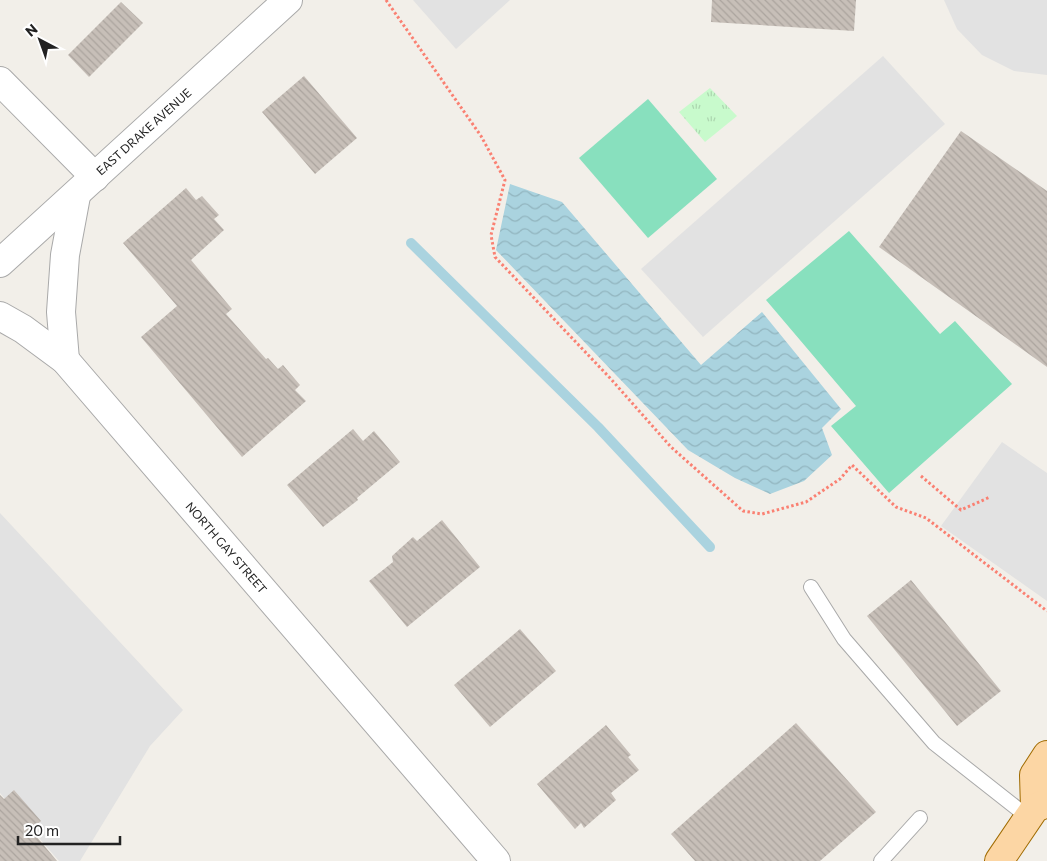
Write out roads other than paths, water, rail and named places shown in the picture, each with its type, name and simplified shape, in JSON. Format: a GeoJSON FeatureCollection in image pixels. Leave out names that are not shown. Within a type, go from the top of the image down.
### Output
{"type":"FeatureCollection","features":[{"type":"Feature","properties":{"kind":"main road"},"geometry":{"type":"LineString","coordinates":[[999,861],[1037,809],[1034,775],[1047,755]]}},
{"type":"Feature","properties":{"kind":"street","name":"EAST DRAKE AVENUE"},"geometry":{"type":"LineString","coordinates":[[0,264],[288,0]]}},
{"type":"Feature","properties":{"kind":"street"},"geometry":{"type":"LineString","coordinates":[[0,81],[95,176]]}},
{"type":"Feature","properties":{"kind":"street"},"geometry":{"type":"LineString","coordinates":[[65,360],[61,312],[65,255],[76,196]]}},
{"type":"Feature","properties":{"kind":"street","name":"NORTH GAY STREET"},"geometry":{"type":"LineString","coordinates":[[0,316],[23,329],[65,360],[496,861]]}},
{"type":"Feature","properties":{"kind":"lane"},"geometry":{"type":"LineString","coordinates":[[811,588],[844,639],[934,743],[1037,809]]}},
{"type":"Feature","properties":{"kind":"lane"},"geometry":{"type":"LineString","coordinates":[[881,861],[920,818]]}},
{"type":"Feature","properties":{"kind":"water"},"geometry":{"type":"Polygon","coordinates":[[[510,184],[562,202],[701,365],[762,312],[841,409],[822,428],[832,455],[804,481],[770,494],[735,478],[688,450],[496,250],[510,184]]]}},
{"type":"Feature","properties":{"kind":"waterway"},"geometry":{"type":"LineString","coordinates":[[411,243],[598,427],[710,547]]}}]}
